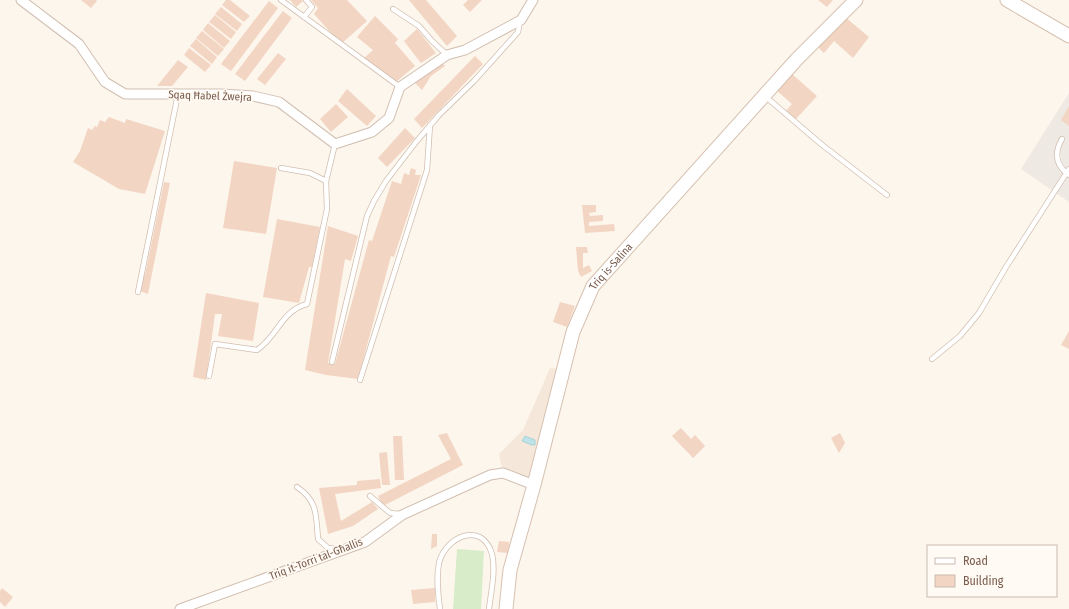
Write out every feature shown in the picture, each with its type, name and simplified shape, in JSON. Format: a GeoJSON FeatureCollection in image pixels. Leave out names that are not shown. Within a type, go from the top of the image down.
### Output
{"type":"FeatureCollection","features":[{"type":"Feature","properties":{"kind":"main road","name":"Triq is-Salina"},"geometry":{"type":"LineString","coordinates":[[506,609],[510,570],[534,486],[573,332],[593,286],[796,59],[856,0]]}},
{"type":"Feature","properties":{"kind":"main road"},"geometry":{"type":"LineString","coordinates":[[1006,0],[1069,36]]}},
{"type":"Feature","properties":{"kind":"street","name":"Sqaq Ħabel Żwejra"},"geometry":{"type":"LineString","coordinates":[[21,0],[79,44],[105,82],[125,94],[253,96],[279,102],[335,144]]}},
{"type":"Feature","properties":{"kind":"street"},"geometry":{"type":"LineString","coordinates":[[335,144],[372,132],[389,118],[400,87],[447,55],[465,50],[520,20],[533,0]]}},
{"type":"Feature","properties":{"kind":"street","name":"Triq it-Torri tal-Għallis"},"geometry":{"type":"LineString","coordinates":[[180,609],[365,542],[402,515],[490,475],[503,473],[534,486]]}},
{"type":"Feature","properties":{"kind":"lane"},"geometry":{"type":"LineString","coordinates":[[281,0],[400,87]]}},
{"type":"Feature","properties":{"kind":"lane"},"geometry":{"type":"LineString","coordinates":[[304,17],[312,7],[306,0]]}},
{"type":"Feature","properties":{"kind":"lane"},"geometry":{"type":"LineString","coordinates":[[392,9],[419,26],[447,55]]}},
{"type":"Feature","properties":{"kind":"lane"},"geometry":{"type":"LineString","coordinates":[[332,362],[367,216],[374,201],[386,181],[430,125],[518,32],[520,20]]}},
{"type":"Feature","properties":{"kind":"lane"},"geometry":{"type":"LineString","coordinates":[[138,292],[178,94]]}},
{"type":"Feature","properties":{"kind":"lane"},"geometry":{"type":"LineString","coordinates":[[764,96],[821,144],[887,195]]}},
{"type":"Feature","properties":{"kind":"lane"},"geometry":{"type":"LineString","coordinates":[[360,380],[427,170],[430,125]]}},
{"type":"Feature","properties":{"kind":"lane"},"geometry":{"type":"LineString","coordinates":[[932,358],[960,336],[979,313],[1006,267],[1068,172],[1058,163],[1056,153],[1062,139]]}},
{"type":"Feature","properties":{"kind":"lane"},"geometry":{"type":"LineString","coordinates":[[209,376],[215,344],[257,350],[265,344],[291,310],[307,304],[328,209],[326,181],[335,144]]}},
{"type":"Feature","properties":{"kind":"lane"},"geometry":{"type":"LineString","coordinates":[[281,168],[310,173],[326,181]]}},
{"type":"Feature","properties":{"kind":"lane"},"geometry":{"type":"LineString","coordinates":[[297,487],[307,494],[316,511],[318,539],[328,548],[346,549]]}},
{"type":"Feature","properties":{"kind":"lane"},"geometry":{"type":"LineString","coordinates":[[370,496],[390,513],[402,515]]}},
{"type":"Feature","properties":{"kind":"lane"},"geometry":{"type":"LineString","coordinates":[[440,609],[438,578],[439,563],[443,554],[455,540],[472,534],[483,539],[489,547],[492,557],[490,609]]}},
{"type":"Feature","properties":{"kind":"shaded area"},"geometry":{"type":"Polygon","coordinates":[[[1069,93],[1069,202],[1021,169],[1069,93]]]}},
{"type":"Feature","properties":{"kind":"shaded area"},"geometry":{"type":"Polygon","coordinates":[[[550,368],[558,369],[534,485],[503,473],[499,454],[523,430],[550,368]]]}},
{"type":"Feature","properties":{"kind":"green space"},"geometry":{"type":"Polygon","coordinates":[[[457,549],[484,551],[481,609],[453,609],[457,549]]]}},
{"type":"Feature","properties":{"kind":"water"},"geometry":{"type":"Polygon","coordinates":[[[525,436],[535,440],[535,445],[522,441],[525,436]]]}},
{"type":"Feature","properties":{"kind":"building"},"geometry":{"type":"Polygon","coordinates":[[[81,0],[96,0],[97,1],[91,8],[81,0]]]}},
{"type":"Feature","properties":{"kind":"building"},"geometry":{"type":"Polygon","coordinates":[[[226,0],[230,0],[250,16],[244,22],[222,5],[226,0]]]}},
{"type":"Feature","properties":{"kind":"building"},"geometry":{"type":"Polygon","coordinates":[[[290,0],[302,0],[303,1],[296,7],[290,0]]]}},
{"type":"Feature","properties":{"kind":"building"},"geometry":{"type":"Polygon","coordinates":[[[311,0],[347,0],[367,21],[341,44],[314,14],[318,8],[311,0]]]}},
{"type":"Feature","properties":{"kind":"building"},"geometry":{"type":"Polygon","coordinates":[[[409,0],[426,0],[457,36],[447,46],[409,0]]]}},
{"type":"Feature","properties":{"kind":"building"},"geometry":{"type":"Polygon","coordinates":[[[468,0],[482,0],[470,12],[463,5],[468,0]]]}},
{"type":"Feature","properties":{"kind":"building"},"geometry":{"type":"Polygon","coordinates":[[[818,0],[833,0],[827,7],[818,0]]]}},
{"type":"Feature","properties":{"kind":"building"},"geometry":{"type":"Polygon","coordinates":[[[269,1],[278,8],[231,71],[221,64],[269,1]]]}},
{"type":"Feature","properties":{"kind":"building"},"geometry":{"type":"Polygon","coordinates":[[[221,7],[242,24],[237,31],[215,14],[221,7]]]}},
{"type":"Feature","properties":{"kind":"building"},"geometry":{"type":"Polygon","coordinates":[[[283,11],[292,18],[245,81],[235,74],[283,11]]]}},
{"type":"Feature","properties":{"kind":"building"},"geometry":{"type":"Polygon","coordinates":[[[215,15],[236,32],[231,39],[209,22],[215,15]]]}},
{"type":"Feature","properties":{"kind":"building"},"geometry":{"type":"Polygon","coordinates":[[[375,16],[398,39],[395,43],[415,66],[396,82],[364,58],[373,50],[357,37],[375,16]]]}},
{"type":"Feature","properties":{"kind":"building"},"geometry":{"type":"Polygon","coordinates":[[[845,17],[869,37],[853,58],[834,41],[824,53],[817,46],[845,17]]]}},
{"type":"Feature","properties":{"kind":"building"},"geometry":{"type":"Polygon","coordinates":[[[208,23],[230,41],[224,48],[203,30],[208,23]]]}},
{"type":"Feature","properties":{"kind":"building"},"geometry":{"type":"Polygon","coordinates":[[[417,29],[436,53],[421,63],[404,41],[417,29]]]}},
{"type":"Feature","properties":{"kind":"building"},"geometry":{"type":"Polygon","coordinates":[[[202,31],[224,49],[218,56],[196,38],[202,31]]]}},
{"type":"Feature","properties":{"kind":"building"},"geometry":{"type":"Polygon","coordinates":[[[196,39],[217,57],[212,64],[190,46],[196,39]]]}},
{"type":"Feature","properties":{"kind":"building"},"geometry":{"type":"Polygon","coordinates":[[[189,48],[211,65],[205,72],[184,55],[189,48]]]}},
{"type":"Feature","properties":{"kind":"building"},"geometry":{"type":"Polygon","coordinates":[[[278,53],[286,59],[265,85],[257,79],[278,53]]]}},
{"type":"Feature","properties":{"kind":"building"},"geometry":{"type":"Polygon","coordinates":[[[475,56],[483,64],[422,128],[414,119],[475,56]]]}},
{"type":"Feature","properties":{"kind":"building"},"geometry":{"type":"Polygon","coordinates":[[[178,60],[188,67],[172,86],[157,86],[178,60]]]}},
{"type":"Feature","properties":{"kind":"building"},"geometry":{"type":"Polygon","coordinates":[[[441,62],[445,66],[431,76],[422,90],[414,82],[441,62]]]}},
{"type":"Feature","properties":{"kind":"building"},"geometry":{"type":"Polygon","coordinates":[[[792,74],[817,96],[795,120],[785,112],[792,104],[776,90],[792,74]]]}},
{"type":"Feature","properties":{"kind":"building"},"geometry":{"type":"Polygon","coordinates":[[[347,89],[376,116],[367,126],[338,101],[347,89]]]}},
{"type":"Feature","properties":{"kind":"building"},"geometry":{"type":"Polygon","coordinates":[[[336,104],[348,117],[331,132],[320,119],[336,104]]]}},
{"type":"Feature","properties":{"kind":"building"},"geometry":{"type":"Polygon","coordinates":[[[1069,106],[1069,126],[1061,120],[1069,106]]]}},
{"type":"Feature","properties":{"kind":"building"},"geometry":{"type":"Polygon","coordinates":[[[109,117],[125,123],[126,119],[165,131],[145,194],[119,189],[73,162],[80,151],[88,128],[92,130],[95,126],[97,127],[100,120],[105,122],[109,117]]]}},
{"type":"Feature","properties":{"kind":"building"},"geometry":{"type":"Polygon","coordinates":[[[405,128],[415,138],[387,167],[378,158],[405,128]]]}},
{"type":"Feature","properties":{"kind":"building"},"geometry":{"type":"Polygon","coordinates":[[[234,161],[277,168],[266,234],[223,228],[234,161]]]}},
{"type":"Feature","properties":{"kind":"building"},"geometry":{"type":"Polygon","coordinates":[[[411,168],[416,170],[415,175],[421,175],[394,257],[391,256],[358,379],[326,375],[305,370],[328,226],[358,236],[351,261],[345,259],[328,363],[335,364],[369,240],[372,241],[392,181],[401,184],[404,173],[409,175],[411,168]]]}},
{"type":"Feature","properties":{"kind":"building"},"geometry":{"type":"Polygon","coordinates":[[[164,182],[170,183],[148,294],[140,291],[143,275],[145,275],[164,182]]]}},
{"type":"Feature","properties":{"kind":"building"},"geometry":{"type":"Polygon","coordinates":[[[582,205],[596,205],[596,212],[589,213],[590,216],[603,215],[603,221],[589,222],[589,226],[614,224],[615,231],[585,233],[582,205]]]}},
{"type":"Feature","properties":{"kind":"building"},"geometry":{"type":"Polygon","coordinates":[[[277,219],[320,227],[312,267],[309,267],[299,303],[263,297],[277,219]]]}},
{"type":"Feature","properties":{"kind":"building"},"geometry":{"type":"Polygon","coordinates":[[[576,247],[587,247],[588,253],[583,253],[583,268],[589,265],[592,271],[581,277],[578,271],[576,247]]]}},
{"type":"Feature","properties":{"kind":"building"},"geometry":{"type":"Polygon","coordinates":[[[206,293],[259,303],[253,341],[218,336],[222,314],[215,314],[206,380],[193,377],[206,293]]]}},
{"type":"Feature","properties":{"kind":"building"},"geometry":{"type":"Polygon","coordinates":[[[560,302],[575,306],[567,327],[553,322],[560,302]]]}},
{"type":"Feature","properties":{"kind":"building"},"geometry":{"type":"Polygon","coordinates":[[[1069,331],[1069,349],[1061,345],[1069,331]]]}},
{"type":"Feature","properties":{"kind":"building"},"geometry":{"type":"Polygon","coordinates":[[[681,428],[691,439],[695,435],[705,446],[693,458],[672,436],[681,428]]]}},
{"type":"Feature","properties":{"kind":"building"},"geometry":{"type":"Polygon","coordinates":[[[447,433],[463,465],[383,506],[378,496],[451,459],[438,435],[447,433]]]}},
{"type":"Feature","properties":{"kind":"building"},"geometry":{"type":"Polygon","coordinates":[[[840,433],[845,443],[839,453],[831,438],[840,433]]]}},
{"type":"Feature","properties":{"kind":"building"},"geometry":{"type":"Polygon","coordinates":[[[393,436],[402,436],[404,480],[395,480],[393,436]]]}},
{"type":"Feature","properties":{"kind":"building"},"geometry":{"type":"Polygon","coordinates":[[[387,452],[390,485],[382,485],[379,453],[387,452]]]}},
{"type":"Feature","properties":{"kind":"building"},"geometry":{"type":"Polygon","coordinates":[[[380,479],[381,488],[335,494],[341,521],[372,502],[378,509],[353,526],[328,534],[319,488],[357,485],[357,481],[380,479]]]}},
{"type":"Feature","properties":{"kind":"building"},"geometry":{"type":"Polygon","coordinates":[[[432,534],[437,534],[437,546],[431,549],[432,534]]]}},
{"type":"Feature","properties":{"kind":"building"},"geometry":{"type":"Polygon","coordinates":[[[499,541],[509,542],[508,553],[497,552],[499,541]]]}},
{"type":"Feature","properties":{"kind":"building"},"geometry":{"type":"Polygon","coordinates":[[[2,588],[13,597],[5,607],[0,602],[0,591],[2,588]]]}},
{"type":"Feature","properties":{"kind":"building"},"geometry":{"type":"Polygon","coordinates":[[[435,588],[435,602],[413,604],[411,590],[435,588]]]}}]}
